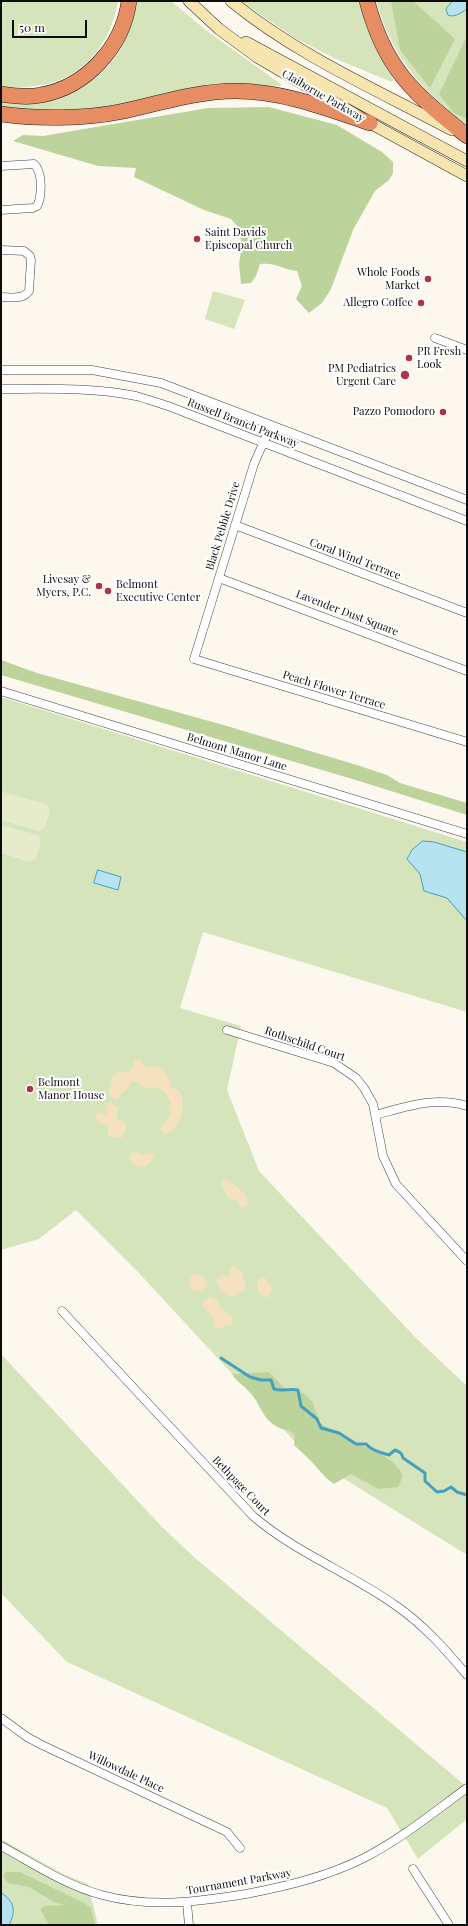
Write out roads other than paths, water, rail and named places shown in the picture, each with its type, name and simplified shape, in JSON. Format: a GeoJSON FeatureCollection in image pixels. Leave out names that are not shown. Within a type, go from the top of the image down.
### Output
{"type":"FeatureCollection","features":[{"type":"Feature","properties":{"kind":"highway"},"geometry":{"type":"LineString","coordinates":[[1,94],[20,96],[39,95],[57,91],[85,76],[100,62],[121,31],[129,1]]}},
{"type":"Feature","properties":{"kind":"highway"},"geometry":{"type":"LineString","coordinates":[[367,1],[381,44],[396,69],[414,91],[467,137]]}},
{"type":"Feature","properties":{"kind":"highway"},"geometry":{"type":"LineString","coordinates":[[1,114],[47,117],[83,116],[117,112],[208,94],[234,91],[287,96],[370,123]]}},
{"type":"Feature","properties":{"kind":"main road","name":"Claiborne Parkway"},"geometry":{"type":"LineString","coordinates":[[189,1],[219,29],[257,57],[370,123],[467,176]]}},
{"type":"Feature","properties":{"kind":"main road"},"geometry":{"type":"LineString","coordinates":[[230,1],[261,24],[298,48],[467,137]]}},
{"type":"Feature","properties":{"kind":"main road"},"geometry":{"type":"LineString","coordinates":[[219,29],[467,161]]}},
{"type":"Feature","properties":{"kind":"street"},"geometry":{"type":"LineString","coordinates":[[1,166],[34,164],[39,172],[40,197],[37,206],[33,208],[1,210]]}},
{"type":"Feature","properties":{"kind":"street"},"geometry":{"type":"LineString","coordinates":[[1,250],[24,251],[30,256],[31,260],[29,291],[27,294],[18,297],[1,297]]}},
{"type":"Feature","properties":{"kind":"street"},"geometry":{"type":"LineString","coordinates":[[435,338],[467,350]]}},
{"type":"Feature","properties":{"kind":"street","name":"Russell Branch Parkway"},"geometry":{"type":"LineString","coordinates":[[1,370],[92,370],[161,383],[467,500]]}},
{"type":"Feature","properties":{"kind":"street","name":"Russell Branch Parkway"},"geometry":{"type":"LineString","coordinates":[[1,389],[69,389],[102,391],[136,396],[168,406],[467,521]]}},
{"type":"Feature","properties":{"kind":"street","name":"Black Pebble Drive"},"geometry":{"type":"LineString","coordinates":[[194,659],[254,464],[271,425]]}},
{"type":"Feature","properties":{"kind":"street","name":"Coral Wind Terrace"},"geometry":{"type":"LineString","coordinates":[[235,526],[467,613]]}},
{"type":"Feature","properties":{"kind":"street","name":"Lavender Dust Square"},"geometry":{"type":"LineString","coordinates":[[219,578],[467,671]]}},
{"type":"Feature","properties":{"kind":"street","name":"Peach Flower Terrace"},"geometry":{"type":"LineString","coordinates":[[194,659],[467,742]]}},
{"type":"Feature","properties":{"kind":"street","name":"Belmont Manor Lane"},"geometry":{"type":"LineString","coordinates":[[1,691],[467,834]]}},
{"type":"Feature","properties":{"kind":"street","name":"Rothschild Court"},"geometry":{"type":"LineString","coordinates":[[227,1030],[334,1064],[346,1070],[364,1088],[372,1104],[383,1156],[396,1184],[467,1260]]}},
{"type":"Feature","properties":{"kind":"street"},"geometry":{"type":"LineString","coordinates":[[375,1115],[435,1101],[451,1102],[467,1106]]}},
{"type":"Feature","properties":{"kind":"street","name":"Bethpage Court"},"geometry":{"type":"LineString","coordinates":[[62,1311],[253,1516],[284,1539],[394,1604],[408,1614],[432,1635],[467,1675]]}},
{"type":"Feature","properties":{"kind":"street","name":"Willowdale Place"},"geometry":{"type":"LineString","coordinates":[[1,1718],[27,1737],[42,1745],[227,1832],[240,1848]]}},
{"type":"Feature","properties":{"kind":"street","name":"Tournament Parkway"},"geometry":{"type":"LineString","coordinates":[[1,1846],[56,1877],[102,1895],[153,1903],[187,1903],[285,1887],[338,1870],[392,1842],[467,1788]]}},
{"type":"Feature","properties":{"kind":"street"},"geometry":{"type":"LineString","coordinates":[[413,1869],[449,1925]]}},
{"type":"Feature","properties":{"kind":"street"},"geometry":{"type":"LineString","coordinates":[[187,1903],[189,1925]]}},
{"type":"Feature","properties":{"kind":"water"},"geometry":{"type":"Polygon","coordinates":[[[453,1],[467,1],[467,9],[455,15],[448,15],[446,9],[453,1]]]}},
{"type":"Feature","properties":{"kind":"water"},"geometry":{"type":"Polygon","coordinates":[[[423,841],[434,842],[467,852],[467,921],[447,898],[424,891],[420,874],[407,859],[412,850],[423,841]]]}},
{"type":"Feature","properties":{"kind":"water"},"geometry":{"type":"Polygon","coordinates":[[[98,870],[121,877],[118,890],[94,883],[98,870]]]}},
{"type":"Feature","properties":{"kind":"water"},"geometry":{"type":"Polygon","coordinates":[[[1,1893],[12,1903],[13,1907],[13,1916],[9,1925],[1,1925],[1,1893]]]}},
{"type":"Feature","properties":{"kind":"waterway"},"geometry":{"type":"LineString","coordinates":[[221,1358],[250,1377],[261,1380],[271,1380],[274,1389],[298,1390],[301,1406],[317,1419],[321,1428],[339,1433],[356,1444],[366,1444],[373,1450],[389,1455],[395,1450],[398,1451],[403,1458],[425,1473],[425,1481],[437,1492],[444,1491],[451,1487],[457,1492],[467,1495]]}},
{"type":"Feature","properties":{"kind":"place","name":"Saint Davids Episcopal Church"},"geometry":{"type":"Point","coordinates":[197,239]}},
{"type":"Feature","properties":{"kind":"place","name":"Whole Foods Market"},"geometry":{"type":"Point","coordinates":[428,279]}},
{"type":"Feature","properties":{"kind":"place","name":"Allegro Coffee"},"geometry":{"type":"Point","coordinates":[421,303]}},
{"type":"Feature","properties":{"kind":"place","name":"PR Fresh Look"},"geometry":{"type":"Point","coordinates":[409,358]}},
{"type":"Feature","properties":{"kind":"place","name":"PM Pediatrics Urgent Care"},"geometry":{"type":"Point","coordinates":[405,375]}},
{"type":"Feature","properties":{"kind":"place","name":"Pazzo Pomodoro"},"geometry":{"type":"Point","coordinates":[443,412]}},
{"type":"Feature","properties":{"kind":"place","name":"Livesay & Myers, P.C."},"geometry":{"type":"Point","coordinates":[99,586]}},
{"type":"Feature","properties":{"kind":"place","name":"Belmont Executive Center"},"geometry":{"type":"Point","coordinates":[108,591]}},
{"type":"Feature","properties":{"kind":"place","name":"Belmont Manor House"},"geometry":{"type":"Point","coordinates":[30,1089]}}]}
